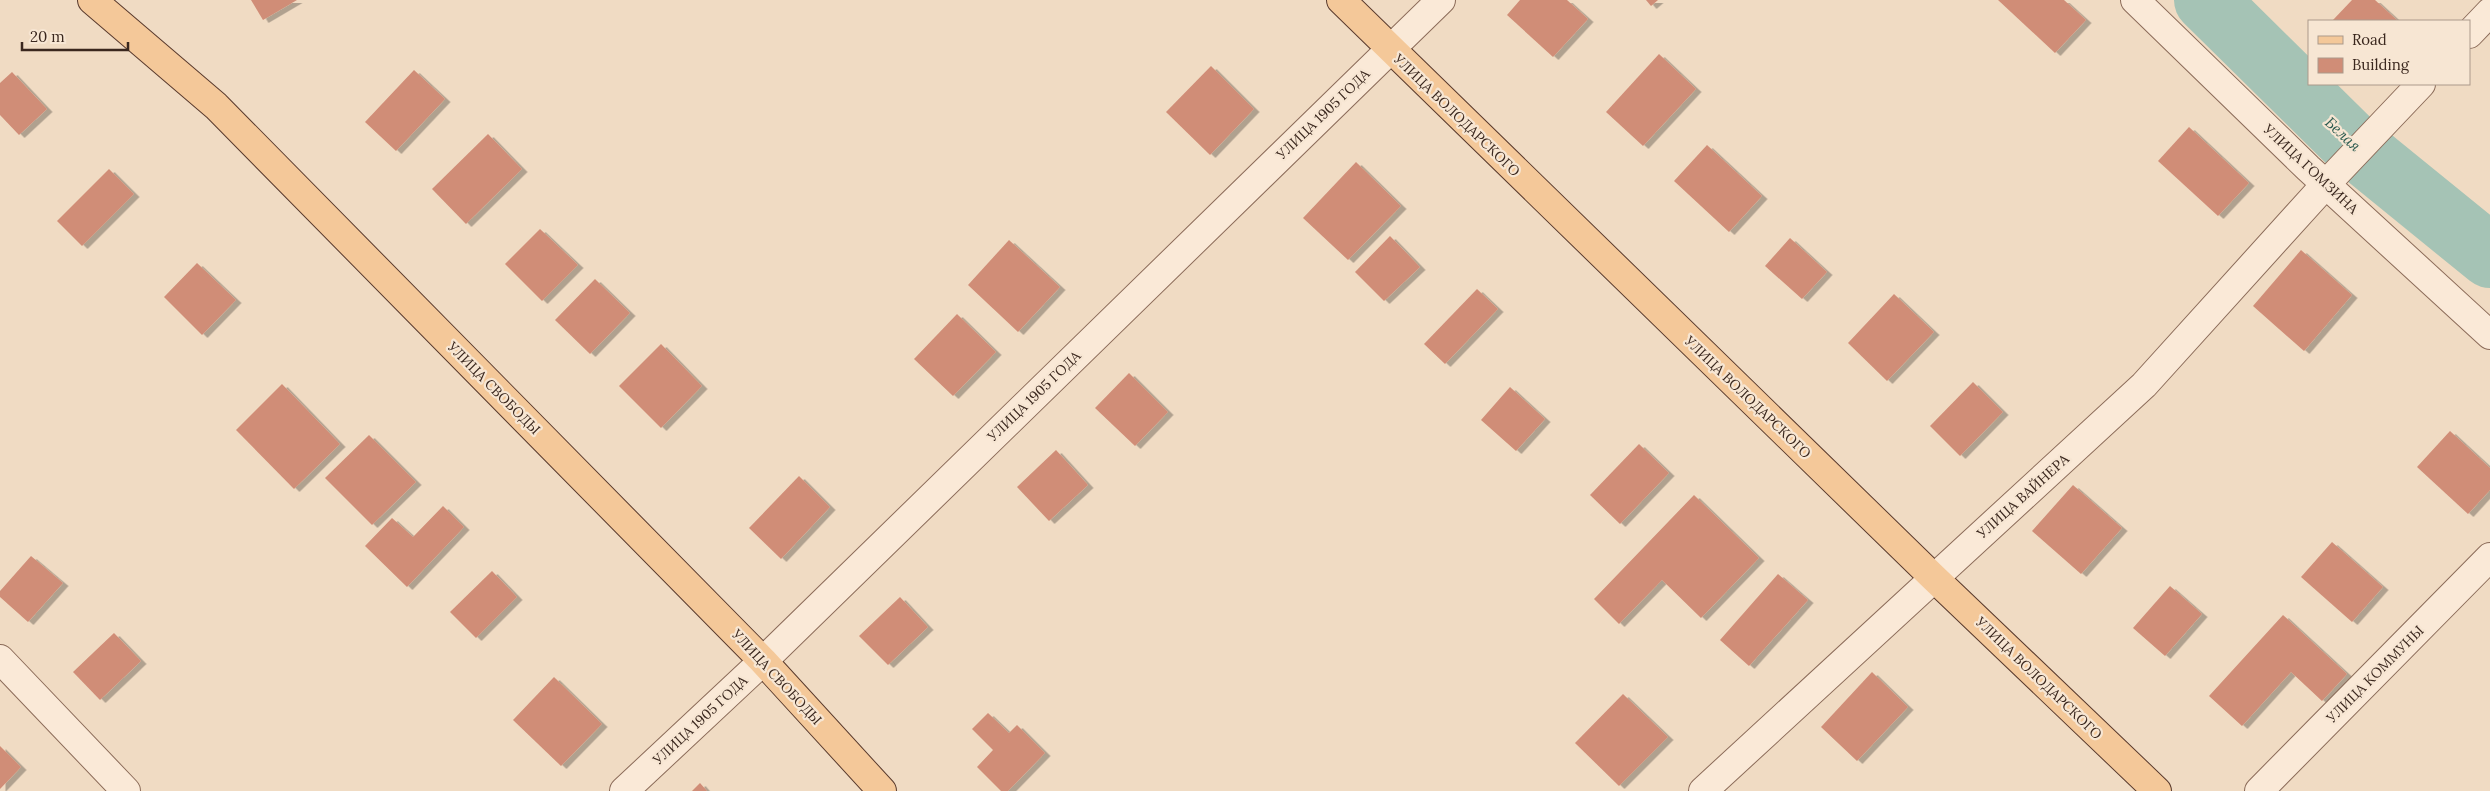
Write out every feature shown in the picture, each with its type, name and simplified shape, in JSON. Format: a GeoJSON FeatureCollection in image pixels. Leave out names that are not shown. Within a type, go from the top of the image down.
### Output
{"type":"FeatureCollection","features":[{"type":"Feature","properties":{"kind":"main road","name":"УЛИЦА СВОБОДЫ"},"geometry":{"type":"LineString","coordinates":[[92,0],[216,106],[763,661],[882,791]]}},
{"type":"Feature","properties":{"kind":"main road","name":"УЛИЦА ВОЛОДАРСКОГО"},"geometry":{"type":"LineString","coordinates":[[1341,0],[1934,578],[2157,791]]}},
{"type":"Feature","properties":{"kind":"street","name":"УЛИЦА 1905 ГОДА"},"geometry":{"type":"LineString","coordinates":[[624,791],[763,661],[1441,0]]}},
{"type":"Feature","properties":{"kind":"street","name":"УЛИЦА ГОМЗИНА"},"geometry":{"type":"LineString","coordinates":[[2135,0],[2326,184],[2490,335]]}},
{"type":"Feature","properties":{"kind":"street"},"geometry":{"type":"LineString","coordinates":[[2470,33],[2490,12]]}},
{"type":"Feature","properties":{"kind":"street","name":"УЛИЦА ВАЙНЕРА"},"geometry":{"type":"LineString","coordinates":[[1703,791],[2144,384],[2326,184],[2420,85]]}},
{"type":"Feature","properties":{"kind":"street","name":"УЛИЦА КОММУНЫ"},"geometry":{"type":"LineString","coordinates":[[2259,791],[2490,557]]}},
{"type":"Feature","properties":{"kind":"street"},"geometry":{"type":"LineString","coordinates":[[0,659],[126,791]]}},
{"type":"Feature","properties":{"kind":"building"},"geometry":{"type":"Polygon","coordinates":[[[251,0],[297,0],[263,20],[251,0]]]}},
{"type":"Feature","properties":{"kind":"building"},"geometry":{"type":"Polygon","coordinates":[[[1520,0],[1567,0],[1588,19],[1553,57],[1507,15],[1520,0]]]}},
{"type":"Feature","properties":{"kind":"building"},"geometry":{"type":"Polygon","coordinates":[[[1646,0],[1658,0],[1651,6],[1646,0]]]}},
{"type":"Feature","properties":{"kind":"building"},"geometry":{"type":"Polygon","coordinates":[[[1998,0],[2064,0],[2086,20],[2055,53],[1998,0]]]}},
{"type":"Feature","properties":{"kind":"building"},"geometry":{"type":"Polygon","coordinates":[[[2352,0],[2375,0],[2397,20],[2333,20],[2352,0]]]}},
{"type":"Feature","properties":{"kind":"building"},"geometry":{"type":"Polygon","coordinates":[[[1659,54],[1696,89],[1643,146],[1606,112],[1659,54]]]}},
{"type":"Feature","properties":{"kind":"building"},"geometry":{"type":"Polygon","coordinates":[[[1211,66],[1254,109],[1210,155],[1166,112],[1211,66]]]}},
{"type":"Feature","properties":{"kind":"building"},"geometry":{"type":"Polygon","coordinates":[[[414,70],[445,99],[396,151],[365,122],[414,70]]]}},
{"type":"Feature","properties":{"kind":"building"},"geometry":{"type":"Polygon","coordinates":[[[12,72],[47,109],[19,135],[0,115],[0,83],[12,72]]]}},
{"type":"Feature","properties":{"kind":"building"},"geometry":{"type":"Polygon","coordinates":[[[2189,127],[2249,183],[2218,216],[2158,161],[2189,127]]]}},
{"type":"Feature","properties":{"kind":"building"},"geometry":{"type":"Polygon","coordinates":[[[488,134],[522,169],[466,224],[432,189],[488,134]]]}},
{"type":"Feature","properties":{"kind":"building"},"geometry":{"type":"Polygon","coordinates":[[[1707,145],[1762,196],[1729,232],[1674,181],[1707,145]]]}},
{"type":"Feature","properties":{"kind":"building"},"geometry":{"type":"Polygon","coordinates":[[[1356,162],[1401,206],[1348,260],[1303,218],[1356,162]]]}},
{"type":"Feature","properties":{"kind":"building"},"geometry":{"type":"Polygon","coordinates":[[[109,169],[134,194],[82,246],[57,221],[109,169]]]}},
{"type":"Feature","properties":{"kind":"building"},"geometry":{"type":"Polygon","coordinates":[[[540,229],[578,265],[542,301],[505,264],[540,229]]]}},
{"type":"Feature","properties":{"kind":"building"},"geometry":{"type":"Polygon","coordinates":[[[1390,236],[1420,267],[1384,301],[1355,272],[1390,236]]]}},
{"type":"Feature","properties":{"kind":"building"},"geometry":{"type":"Polygon","coordinates":[[[1790,238],[1827,272],[1802,299],[1765,266],[1790,238]]]}},
{"type":"Feature","properties":{"kind":"building"},"geometry":{"type":"Polygon","coordinates":[[[1009,240],[1060,287],[1018,332],[968,285],[1009,240]]]}},
{"type":"Feature","properties":{"kind":"building"},"geometry":{"type":"Polygon","coordinates":[[[2301,250],[2352,295],[2304,351],[2253,306],[2301,250]]]}},
{"type":"Feature","properties":{"kind":"building"},"geometry":{"type":"Polygon","coordinates":[[[197,263],[236,300],[202,335],[164,297],[197,263]]]}},
{"type":"Feature","properties":{"kind":"building"},"geometry":{"type":"Polygon","coordinates":[[[595,279],[630,313],[590,354],[555,320],[595,279]]]}},
{"type":"Feature","properties":{"kind":"building"},"geometry":{"type":"Polygon","coordinates":[[[1477,289],[1498,309],[1445,364],[1424,344],[1477,289]]]}},
{"type":"Feature","properties":{"kind":"building"},"geometry":{"type":"Polygon","coordinates":[[[1894,294],[1934,332],[1887,381],[1848,343],[1894,294]]]}},
{"type":"Feature","properties":{"kind":"building"},"geometry":{"type":"Polygon","coordinates":[[[957,314],[996,352],[953,396],[914,359],[957,314]]]}},
{"type":"Feature","properties":{"kind":"building"},"geometry":{"type":"Polygon","coordinates":[[[661,344],[702,386],[661,428],[619,386],[661,344]]]}},
{"type":"Feature","properties":{"kind":"building"},"geometry":{"type":"Polygon","coordinates":[[[1129,373],[1168,412],[1135,446],[1095,408],[1129,373]]]}},
{"type":"Feature","properties":{"kind":"building"},"geometry":{"type":"Polygon","coordinates":[[[1973,382],[2003,412],[1960,456],[1930,426],[1973,382]]]}},
{"type":"Feature","properties":{"kind":"building"},"geometry":{"type":"Polygon","coordinates":[[[282,384],[340,444],[294,489],[236,430],[282,384]]]}},
{"type":"Feature","properties":{"kind":"building"},"geometry":{"type":"Polygon","coordinates":[[[1510,387],[1545,419],[1516,451],[1481,420],[1510,387]]]}},
{"type":"Feature","properties":{"kind":"building"},"geometry":{"type":"Polygon","coordinates":[[[2450,431],[2490,468],[2490,490],[2468,514],[2417,467],[2450,431]]]}},
{"type":"Feature","properties":{"kind":"building"},"geometry":{"type":"Polygon","coordinates":[[[369,435],[416,482],[372,525],[325,478],[369,435]]]}},
{"type":"Feature","properties":{"kind":"building"},"geometry":{"type":"Polygon","coordinates":[[[1639,444],[1669,473],[1620,524],[1590,495],[1639,444]]]}},
{"type":"Feature","properties":{"kind":"building"},"geometry":{"type":"Polygon","coordinates":[[[1056,450],[1088,485],[1049,521],[1017,487],[1056,450]]]}},
{"type":"Feature","properties":{"kind":"building"},"geometry":{"type":"Polygon","coordinates":[[[799,476],[830,507],[781,559],[749,528],[799,476]]]}},
{"type":"Feature","properties":{"kind":"building"},"geometry":{"type":"Polygon","coordinates":[[[2073,485],[2122,528],[2081,574],[2032,531],[2073,485]]]}},
{"type":"Feature","properties":{"kind":"building"},"geometry":{"type":"Polygon","coordinates":[[[1694,495],[1759,558],[1701,618],[1662,580],[1619,624],[1594,599],[1694,495]]]}},
{"type":"Feature","properties":{"kind":"building"},"geometry":{"type":"Polygon","coordinates":[[[443,506],[464,527],[407,587],[365,546],[392,518],[413,537],[443,506]]]}},
{"type":"Feature","properties":{"kind":"building"},"geometry":{"type":"Polygon","coordinates":[[[2332,542],[2383,587],[2352,622],[2301,577],[2332,542]]]}},
{"type":"Feature","properties":{"kind":"building"},"geometry":{"type":"Polygon","coordinates":[[[31,556],[63,583],[28,622],[0,597],[0,591],[31,556]]]}},
{"type":"Feature","properties":{"kind":"building"},"geometry":{"type":"Polygon","coordinates":[[[492,571],[517,597],[476,638],[450,612],[492,571]]]}},
{"type":"Feature","properties":{"kind":"building"},"geometry":{"type":"Polygon","coordinates":[[[1778,574],[1808,600],[1749,666],[1720,640],[1778,574]]]}},
{"type":"Feature","properties":{"kind":"building"},"geometry":{"type":"Polygon","coordinates":[[[2170,586],[2202,614],[2165,656],[2133,628],[2170,586]]]}},
{"type":"Feature","properties":{"kind":"building"},"geometry":{"type":"Polygon","coordinates":[[[900,597],[928,627],[888,665],[859,636],[900,597]]]}},
{"type":"Feature","properties":{"kind":"building"},"geometry":{"type":"Polygon","coordinates":[[[2283,615],[2347,674],[2322,701],[2291,672],[2242,726],[2209,696],[2283,615]]]}},
{"type":"Feature","properties":{"kind":"building"},"geometry":{"type":"Polygon","coordinates":[[[114,633],[141,661],[100,700],[73,672],[114,633]]]}},
{"type":"Feature","properties":{"kind":"building"},"geometry":{"type":"Polygon","coordinates":[[[1872,672],[1908,707],[1857,761],[1821,727],[1872,672]]]}},
{"type":"Feature","properties":{"kind":"building"},"geometry":{"type":"Polygon","coordinates":[[[554,677],[602,724],[561,766],[513,720],[554,677]]]}},
{"type":"Feature","properties":{"kind":"building"},"geometry":{"type":"Polygon","coordinates":[[[1623,694],[1668,737],[1619,786],[1575,743],[1623,694]]]}},
{"type":"Feature","properties":{"kind":"building"},"geometry":{"type":"Polygon","coordinates":[[[988,713],[1009,733],[1017,725],[1045,753],[1008,791],[1001,791],[977,767],[993,750],[972,729],[988,713]]]}},
{"type":"Feature","properties":{"kind":"building"},"geometry":{"type":"Polygon","coordinates":[[[0,746],[21,767],[0,789],[0,746]]]}},
{"type":"Feature","properties":{"kind":"building"},"geometry":{"type":"Polygon","coordinates":[[[700,783],[707,791],[692,791],[700,783]]]}},
{"type":"Feature","properties":{"kind":"waterway","name":"Белая"},"geometry":{"type":"LineString","coordinates":[[2206,0],[2351,143],[2490,256]]}}]}
